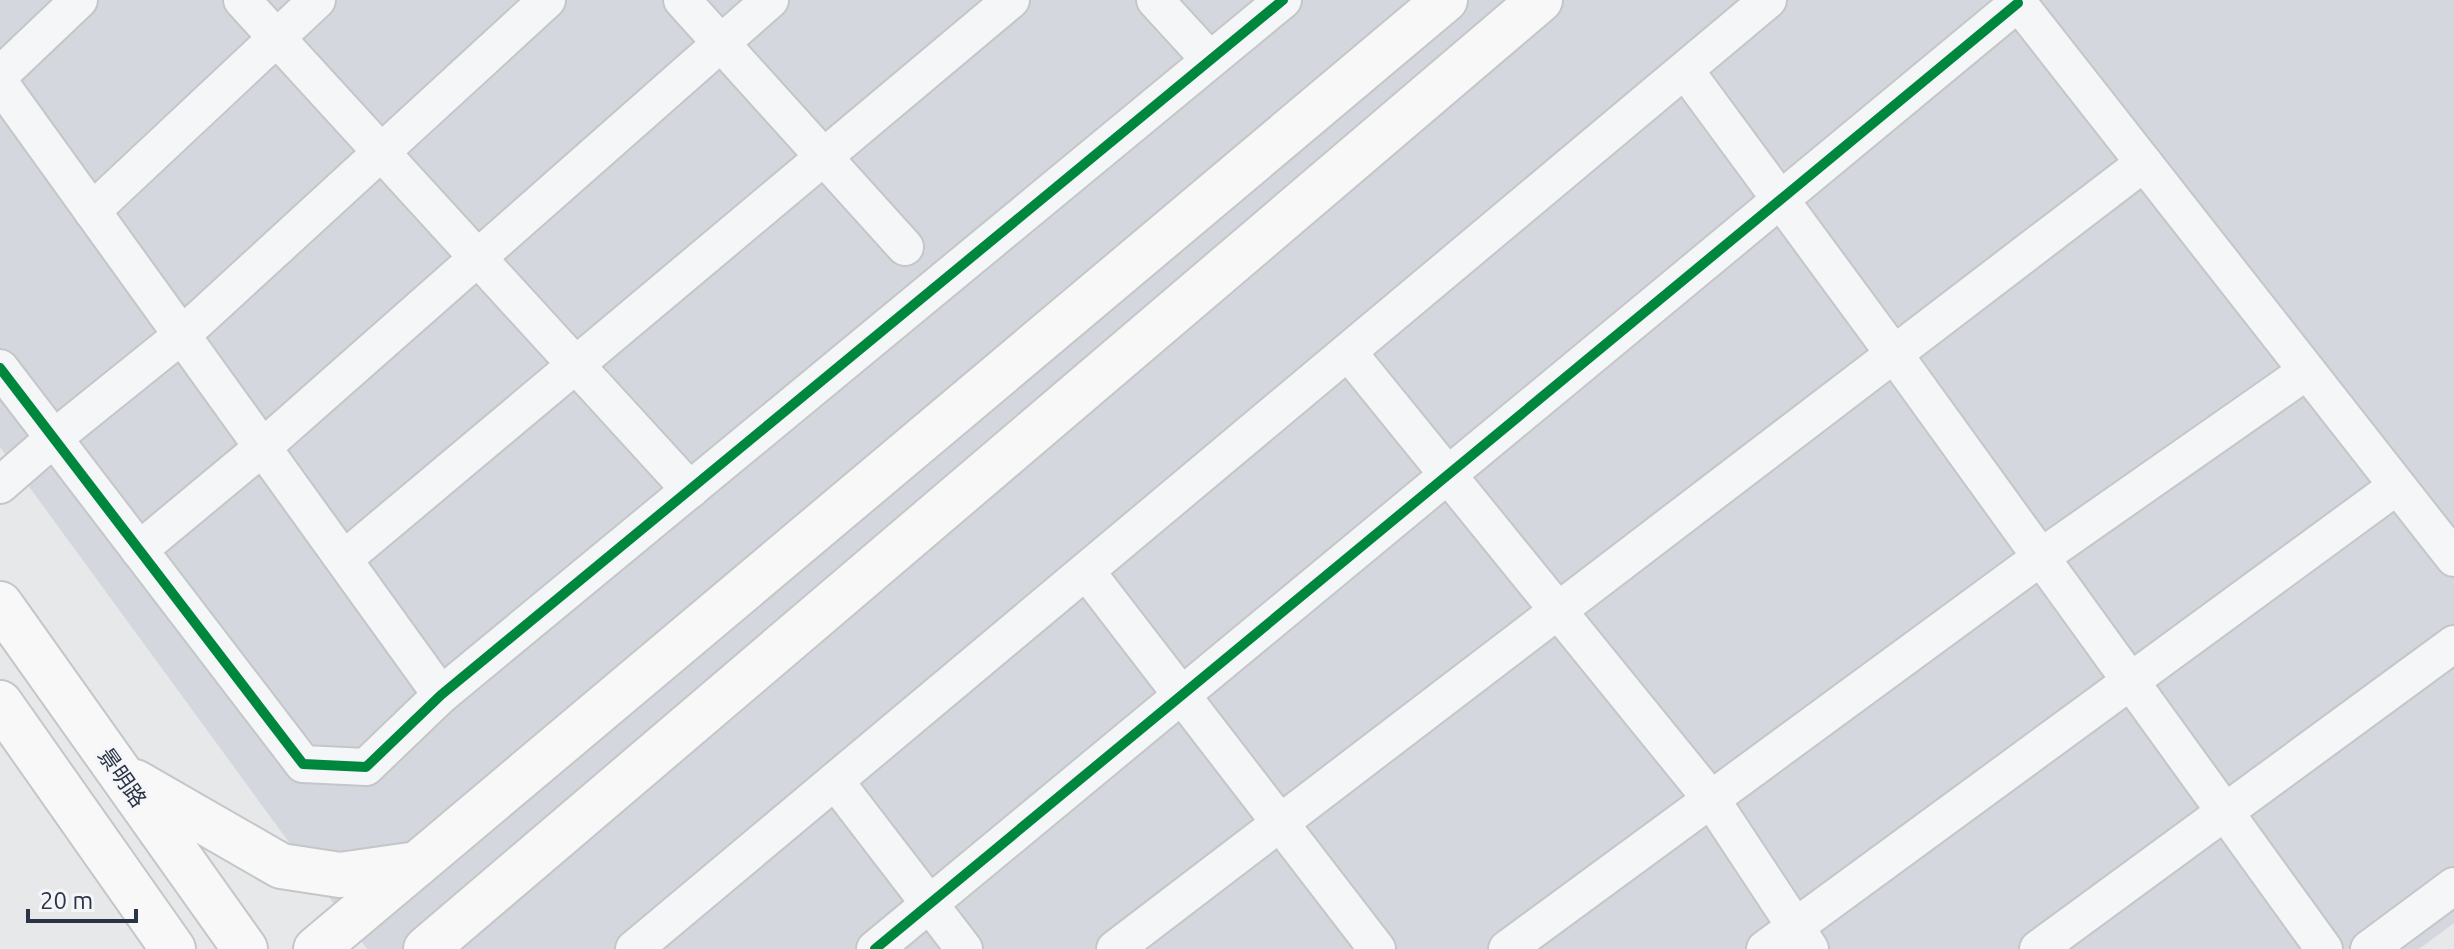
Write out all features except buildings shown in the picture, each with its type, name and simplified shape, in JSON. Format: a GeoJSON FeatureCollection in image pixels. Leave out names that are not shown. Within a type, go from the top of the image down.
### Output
{"type":"FeatureCollection","features":[{"type":"Feature","properties":{"kind":"street"},"geometry":{"type":"LineString","coordinates":[[0,75],[79,0]]}},
{"type":"Feature","properties":{"kind":"street"},"geometry":{"type":"LineString","coordinates":[[242,0],[690,490]]}},
{"type":"Feature","properties":{"kind":"street"},"geometry":{"type":"LineString","coordinates":[[92,211],[317,0]]}},
{"type":"Feature","properties":{"kind":"street"},"geometry":{"type":"LineString","coordinates":[[0,485],[182,335],[547,0]]}},
{"type":"Feature","properties":{"kind":"street"},"geometry":{"type":"LineString","coordinates":[[682,0],[905,247]]}},
{"type":"Feature","properties":{"kind":"street"},"geometry":{"type":"LineString","coordinates":[[139,550],[263,447],[770,0]]}},
{"type":"Feature","properties":{"kind":"street"},"geometry":{"type":"LineString","coordinates":[[344,559],[1011,0]]}},
{"type":"Feature","properties":{"kind":"street"},"geometry":{"type":"LineString","coordinates":[[1155,0],[1210,60]]}},
{"type":"Feature","properties":{"kind":"street"},"geometry":{"type":"LineString","coordinates":[[0,368],[303,764],[366,767],[441,695],[1283,0]]}},
{"type":"Feature","properties":{"kind":"street"},"geometry":{"type":"LineString","coordinates":[[316,949],[1445,0]]}},
{"type":"Feature","properties":{"kind":"street"},"geometry":{"type":"LineString","coordinates":[[437,943],[1540,0]]}},
{"type":"Feature","properties":{"kind":"street"},"geometry":{"type":"LineString","coordinates":[[634,949],[1768,0]]}},
{"type":"Feature","properties":{"kind":"street"},"geometry":{"type":"LineString","coordinates":[[875,949],[2017,2],[2454,558]]}},
{"type":"Feature","properties":{"kind":"street"},"geometry":{"type":"LineString","coordinates":[[1685,70],[2324,949]]}},
{"type":"Feature","properties":{"kind":"street"},"geometry":{"type":"LineString","coordinates":[[0,83],[441,695]]}},
{"type":"Feature","properties":{"kind":"street"},"geometry":{"type":"LineString","coordinates":[[1115,949],[2144,163]]}},
{"type":"Feature","properties":{"kind":"street"},"geometry":{"type":"LineString","coordinates":[[1348,352],[1711,799],[1802,938]]}},
{"type":"Feature","properties":{"kind":"street"},"geometry":{"type":"LineString","coordinates":[[1507,949],[2041,557],[2307,371]]}},
{"type":"Feature","properties":{"kind":"street"},"geometry":{"type":"LineString","coordinates":[[1765,949],[1802,938],[2132,683],[2397,486]]}},
{"type":"Feature","properties":{"kind":"street"},"geometry":{"type":"LineString","coordinates":[[1086,571],[1377,949]]}},
{"type":"Feature","properties":{"kind":"street","name":"景明路"},"geometry":{"type":"LineString","coordinates":[[0,604],[245,949]]}},
{"type":"Feature","properties":{"kind":"street"},"geometry":{"type":"LineString","coordinates":[[2038,949],[2454,644]]}},
{"type":"Feature","properties":{"kind":"street"},"geometry":{"type":"LineString","coordinates":[[0,703],[173,949]]}},
{"type":"Feature","properties":{"kind":"street"},"geometry":{"type":"LineString","coordinates":[[121,775],[281,866],[340,875],[417,864]]}},
{"type":"Feature","properties":{"kind":"street"},"geometry":{"type":"LineString","coordinates":[[835,781],[964,949]]}},
{"type":"Feature","properties":{"kind":"street"},"geometry":{"type":"LineString","coordinates":[[2369,949],[2454,886]]}},
{"type":"Feature","properties":{"kind":"shaded area"},"geometry":{"type":"Polygon","coordinates":[[[0,0],[2454,0],[2454,923],[2419,949],[367,949],[0,447],[0,0]]]}},
{"type":"Feature","properties":{"kind":"cycle path"},"geometry":{"type":"LineString","coordinates":[[0,368],[303,764],[366,767],[441,695],[1283,0]]}},
{"type":"Feature","properties":{"kind":"cycle path"},"geometry":{"type":"LineString","coordinates":[[875,949],[2018,3]]}}]}
